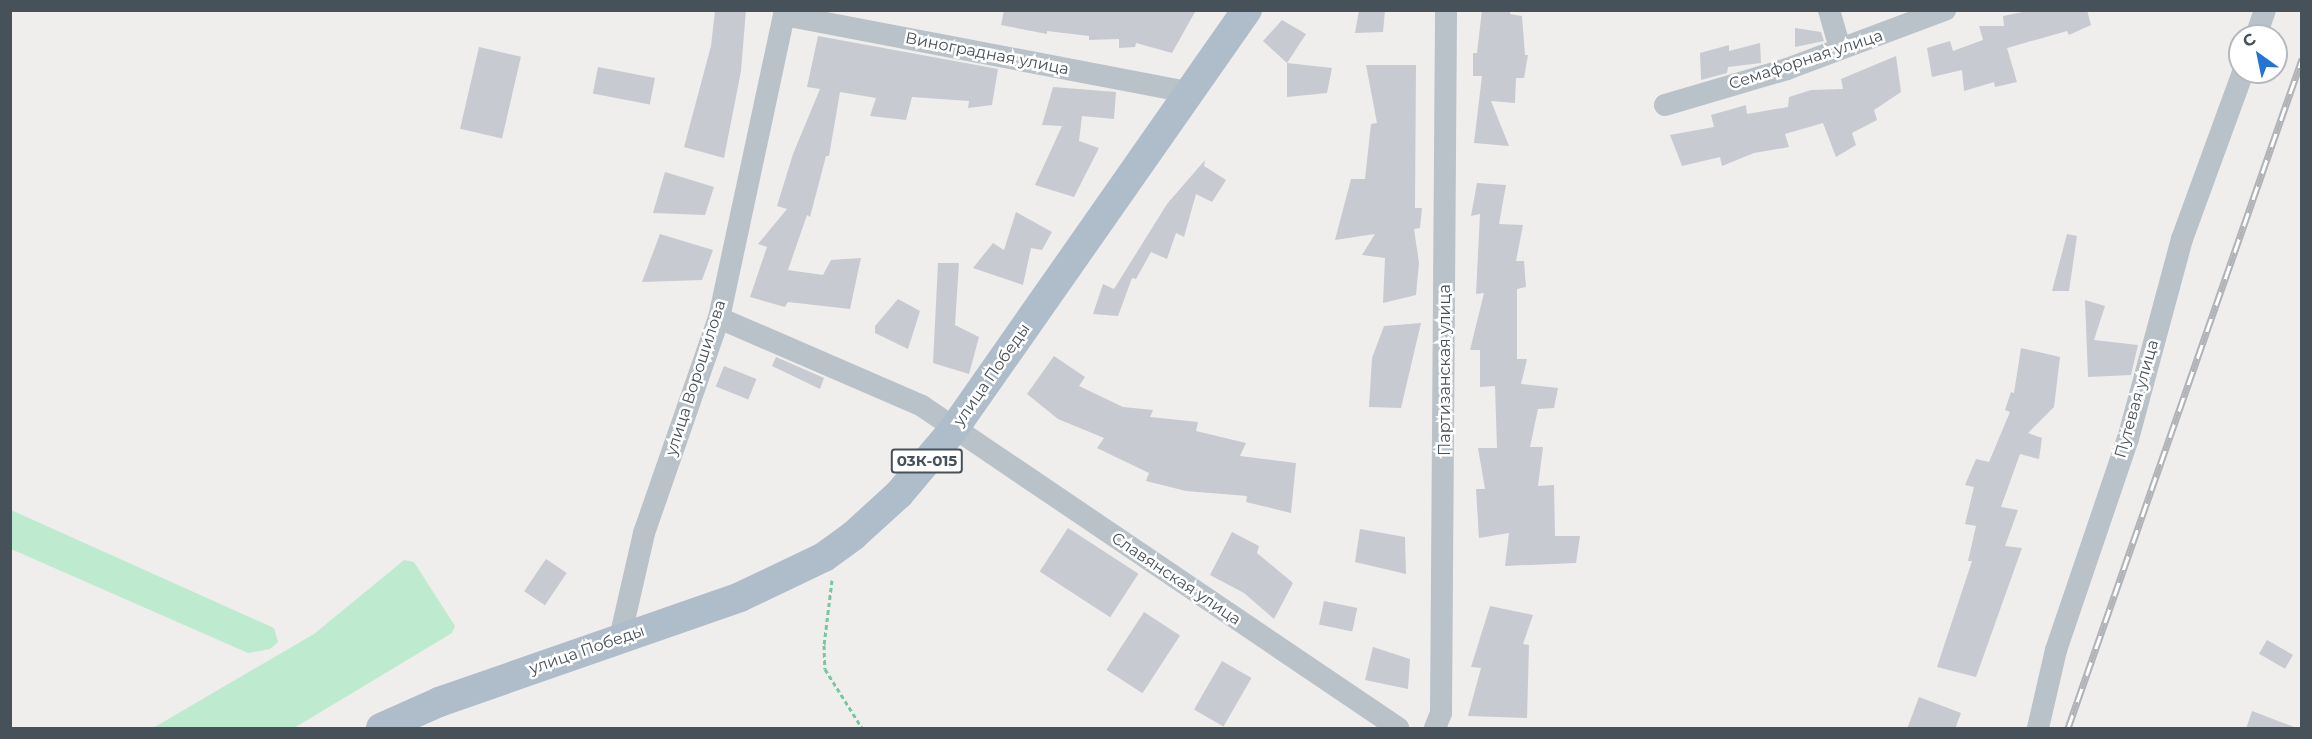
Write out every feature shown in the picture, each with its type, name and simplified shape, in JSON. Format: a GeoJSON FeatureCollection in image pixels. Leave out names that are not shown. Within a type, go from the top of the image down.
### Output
{"type":"FeatureCollection","features":[{"type":"Feature","properties":{"kind":"main road","name":"улица Победы"},"geometry":{"type":"LineString","coordinates":[[389,726],[439,702],[740,597],[786,577],[835,549],[899,494],[953,430],[1247,10]]}},
{"type":"Feature","properties":{"kind":"street","name":"Партизанская улица"},"geometry":{"type":"LineString","coordinates":[[1435,729],[1441,713],[1446,10]]}},
{"type":"Feature","properties":{"kind":"street"},"geometry":{"type":"LineString","coordinates":[[1829,10],[1840,48]]}},
{"type":"Feature","properties":{"kind":"street","name":"Семафорная улица"},"geometry":{"type":"LineString","coordinates":[[1665,105],[1787,69],[1945,10]]}},
{"type":"Feature","properties":{"kind":"street","name":"Виноградная улица"},"geometry":{"type":"LineString","coordinates":[[784,13],[1189,92]]}},
{"type":"Feature","properties":{"kind":"street","name":"улица Ворошилова"},"geometry":{"type":"LineString","coordinates":[[621,638],[644,533],[719,318],[784,13]]}},
{"type":"Feature","properties":{"kind":"street","name":"Путевая улица"},"geometry":{"type":"LineString","coordinates":[[2038,729],[2056,650],[2127,439],[2182,239],[2239,84]]}},
{"type":"Feature","properties":{"kind":"street","name":"Славянская улица"},"geometry":{"type":"LineString","coordinates":[[719,318],[922,406],[953,430],[1398,729]]}},
{"type":"Feature","properties":{"kind":"path"},"geometry":{"type":"LineString","coordinates":[[835,549],[823,657],[830,682],[862,729]]}},
{"type":"Feature","properties":{"kind":"green space"},"geometry":{"type":"Polygon","coordinates":[[[11,510],[274,628],[278,642],[270,649],[248,653],[11,549],[11,510]]]}},
{"type":"Feature","properties":{"kind":"green space"},"geometry":{"type":"Polygon","coordinates":[[[404,560],[414,562],[455,626],[452,633],[294,728],[153,728],[314,634],[404,560]]]}},
{"type":"Feature","properties":{"kind":"building"},"geometry":{"type":"Polygon","coordinates":[[[715,10],[746,10],[741,71],[724,158],[684,147],[711,46],[715,10]]]}},
{"type":"Feature","properties":{"kind":"building"},"geometry":{"type":"Polygon","coordinates":[[[1004,10],[1195,12],[1172,53],[1136,43],[1135,47],[1119,48],[1119,39],[1089,40],[1089,36],[1047,31],[1047,34],[1001,25],[1004,10]]]}},
{"type":"Feature","properties":{"kind":"building"},"geometry":{"type":"Polygon","coordinates":[[[1359,10],[1385,10],[1383,32],[1355,33],[1359,10]]]}},
{"type":"Feature","properties":{"kind":"building"},"geometry":{"type":"Polygon","coordinates":[[[1482,10],[1510,10],[1510,14],[1522,16],[1525,55],[1528,55],[1524,78],[1516,78],[1515,103],[1491,101],[1509,146],[1474,143],[1482,76],[1473,76],[1473,53],[1477,53],[1482,10]]]}},
{"type":"Feature","properties":{"kind":"building"},"geometry":{"type":"Polygon","coordinates":[[[2032,10],[2087,10],[2091,25],[2069,35],[2067,31],[2007,48],[2017,82],[1995,87],[1994,82],[1964,91],[1962,70],[1932,77],[1927,48],[1950,41],[1953,51],[1983,40],[1979,26],[2004,26],[2003,16],[2032,10]]]}},
{"type":"Feature","properties":{"kind":"building"},"geometry":{"type":"Polygon","coordinates":[[[1282,20],[1306,34],[1287,63],[1263,41],[1282,20]]]}},
{"type":"Feature","properties":{"kind":"building"},"geometry":{"type":"Polygon","coordinates":[[[1795,28],[1821,32],[1824,41],[1795,47],[1795,28]]]}},
{"type":"Feature","properties":{"kind":"building"},"geometry":{"type":"Polygon","coordinates":[[[818,36],[998,69],[992,105],[968,108],[969,101],[912,97],[906,120],[870,116],[876,98],[840,92],[829,156],[826,156],[810,217],[807,215],[788,270],[823,275],[831,260],[861,258],[850,309],[788,302],[785,307],[750,297],[767,247],[758,244],[787,209],[777,206],[793,154],[820,89],[807,87],[818,36]]]}},
{"type":"Feature","properties":{"kind":"building"},"geometry":{"type":"Polygon","coordinates":[[[1760,43],[1761,63],[1728,67],[1727,73],[1701,80],[1700,53],[1729,45],[1729,51],[1760,43]]]}},
{"type":"Feature","properties":{"kind":"building"},"geometry":{"type":"Polygon","coordinates":[[[479,47],[521,57],[502,139],[460,129],[479,47]]]}},
{"type":"Feature","properties":{"kind":"building"},"geometry":{"type":"Polygon","coordinates":[[[1896,56],[1901,92],[1874,110],[1877,120],[1852,133],[1856,145],[1836,157],[1823,123],[1785,134],[1789,147],[1754,153],[1722,166],[1720,157],[1682,166],[1670,135],[1714,127],[1711,115],[1746,105],[1747,114],[1788,107],[1789,97],[1811,90],[1843,89],[1841,79],[1896,56]]]}},
{"type":"Feature","properties":{"kind":"building"},"geometry":{"type":"Polygon","coordinates":[[[1287,63],[1332,68],[1327,93],[1287,97],[1287,63]]]}},
{"type":"Feature","properties":{"kind":"building"},"geometry":{"type":"Polygon","coordinates":[[[1366,65],[1416,65],[1415,208],[1422,208],[1420,228],[1414,229],[1419,263],[1416,295],[1383,303],[1385,258],[1362,255],[1375,234],[1335,240],[1351,179],[1365,179],[1371,124],[1377,123],[1366,65]]]}},
{"type":"Feature","properties":{"kind":"building"},"geometry":{"type":"Polygon","coordinates":[[[598,67],[655,78],[650,105],[593,94],[598,67]]]}},
{"type":"Feature","properties":{"kind":"building"},"geometry":{"type":"Polygon","coordinates":[[[1053,87],[1116,92],[1114,119],[1082,116],[1079,141],[1099,148],[1074,197],[1035,185],[1062,126],[1042,125],[1053,87]]]}},
{"type":"Feature","properties":{"kind":"building"},"geometry":{"type":"Polygon","coordinates":[[[1205,160],[1204,166],[1226,180],[1212,202],[1196,194],[1184,237],[1176,233],[1167,259],[1151,252],[1136,279],[1132,278],[1118,316],[1093,314],[1103,284],[1114,289],[1167,204],[1205,160]]]}},
{"type":"Feature","properties":{"kind":"building"},"geometry":{"type":"Polygon","coordinates":[[[665,172],[714,187],[705,215],[653,213],[665,172]]]}},
{"type":"Feature","properties":{"kind":"building"},"geometry":{"type":"Polygon","coordinates":[[[1477,183],[1506,185],[1499,224],[1523,225],[1516,261],[1524,261],[1526,287],[1517,289],[1517,359],[1527,359],[1521,384],[1558,388],[1554,408],[1538,409],[1530,447],[1543,447],[1538,486],[1554,485],[1555,536],[1580,536],[1576,563],[1505,566],[1509,533],[1479,538],[1476,489],[1485,489],[1478,448],[1497,448],[1495,386],[1480,387],[1480,350],[1470,350],[1484,293],[1476,294],[1480,214],[1471,216],[1477,183]]]}},
{"type":"Feature","properties":{"kind":"building"},"geometry":{"type":"Polygon","coordinates":[[[1016,212],[1052,232],[1042,250],[1031,248],[1023,285],[973,268],[993,243],[1004,250],[1016,212]]]}},
{"type":"Feature","properties":{"kind":"building"},"geometry":{"type":"Polygon","coordinates":[[[660,234],[713,250],[702,280],[642,282],[660,234]]]}},
{"type":"Feature","properties":{"kind":"building"},"geometry":{"type":"Polygon","coordinates":[[[2067,234],[2077,236],[2069,291],[2052,291],[2067,234]]]}},
{"type":"Feature","properties":{"kind":"building"},"geometry":{"type":"Polygon","coordinates":[[[938,263],[959,263],[955,325],[979,337],[969,374],[933,363],[938,263]]]}},
{"type":"Feature","properties":{"kind":"building"},"geometry":{"type":"Polygon","coordinates":[[[898,299],[920,311],[908,349],[875,333],[875,326],[898,299]]]}},
{"type":"Feature","properties":{"kind":"building"},"geometry":{"type":"Polygon","coordinates":[[[2085,300],[2105,306],[2094,340],[2138,345],[2131,375],[2088,377],[2085,300]]]}},
{"type":"Feature","properties":{"kind":"building"},"geometry":{"type":"Polygon","coordinates":[[[1421,323],[1401,408],[1369,407],[1372,358],[1384,326],[1421,323]]]}},
{"type":"Feature","properties":{"kind":"building"},"geometry":{"type":"Polygon","coordinates":[[[2021,348],[2060,357],[2054,407],[2028,433],[2042,438],[2039,459],[2020,454],[2001,507],[2018,510],[2005,546],[2022,548],[1976,677],[1937,667],[1972,561],[1968,561],[1976,526],[1965,524],[1974,487],[1965,485],[1976,459],[1989,462],[2010,412],[2005,410],[2011,392],[2014,393],[2021,348]]]}},
{"type":"Feature","properties":{"kind":"building"},"geometry":{"type":"Polygon","coordinates":[[[1054,356],[1085,377],[1079,386],[1123,407],[1153,410],[1150,417],[1198,422],[1196,431],[1246,443],[1240,456],[1296,463],[1291,513],[1246,502],[1247,496],[1186,491],[1146,481],[1149,473],[1097,448],[1104,438],[1058,419],[1027,394],[1054,356]]]}},
{"type":"Feature","properties":{"kind":"building"},"geometry":{"type":"Polygon","coordinates":[[[776,357],[824,378],[820,389],[772,366],[776,357]]]}},
{"type":"Feature","properties":{"kind":"building"},"geometry":{"type":"Polygon","coordinates":[[[724,366],[756,379],[748,400],[716,386],[724,366]]]}},
{"type":"Feature","properties":{"kind":"building"},"geometry":{"type":"Polygon","coordinates":[[[1068,528],[1138,574],[1110,617],[1040,572],[1068,528]]]}},
{"type":"Feature","properties":{"kind":"building"},"geometry":{"type":"Polygon","coordinates":[[[1360,529],[1405,537],[1406,574],[1355,562],[1360,529]]]}},
{"type":"Feature","properties":{"kind":"building"},"geometry":{"type":"Polygon","coordinates":[[[1232,532],[1259,546],[1257,553],[1293,583],[1274,619],[1244,593],[1210,575],[1232,532]]]}},
{"type":"Feature","properties":{"kind":"building"},"geometry":{"type":"Polygon","coordinates":[[[546,559],[567,573],[545,605],[524,591],[546,559]]]}},
{"type":"Feature","properties":{"kind":"building"},"geometry":{"type":"Polygon","coordinates":[[[1324,601],[1357,608],[1352,632],[1319,624],[1324,601]]]}},
{"type":"Feature","properties":{"kind":"building"},"geometry":{"type":"Polygon","coordinates":[[[1490,606],[1533,615],[1523,644],[1529,645],[1527,718],[1468,716],[1481,668],[1471,667],[1490,606]]]}},
{"type":"Feature","properties":{"kind":"building"},"geometry":{"type":"Polygon","coordinates":[[[1144,612],[1180,635],[1142,693],[1106,670],[1144,612]]]}},
{"type":"Feature","properties":{"kind":"building"},"geometry":{"type":"Polygon","coordinates":[[[2267,640],[2293,655],[2285,669],[2259,654],[2267,640]]]}},
{"type":"Feature","properties":{"kind":"building"},"geometry":{"type":"Polygon","coordinates":[[[1373,647],[1410,659],[1408,689],[1365,680],[1373,647]]]}},
{"type":"Feature","properties":{"kind":"building"},"geometry":{"type":"Polygon","coordinates":[[[1222,661],[1251,678],[1223,726],[1194,709],[1222,661]]]}},
{"type":"Feature","properties":{"kind":"building"},"geometry":{"type":"Polygon","coordinates":[[[1919,697],[1961,713],[1955,729],[1907,729],[1919,697]]]}},
{"type":"Feature","properties":{"kind":"building"},"geometry":{"type":"Polygon","coordinates":[[[2252,711],[2294,727],[2294,729],[2246,729],[2252,711]]]}},
{"type":"Feature","properties":{"kind":"railway"},"geometry":{"type":"LineString","coordinates":[[2068,728],[2302,59]]}}]}
